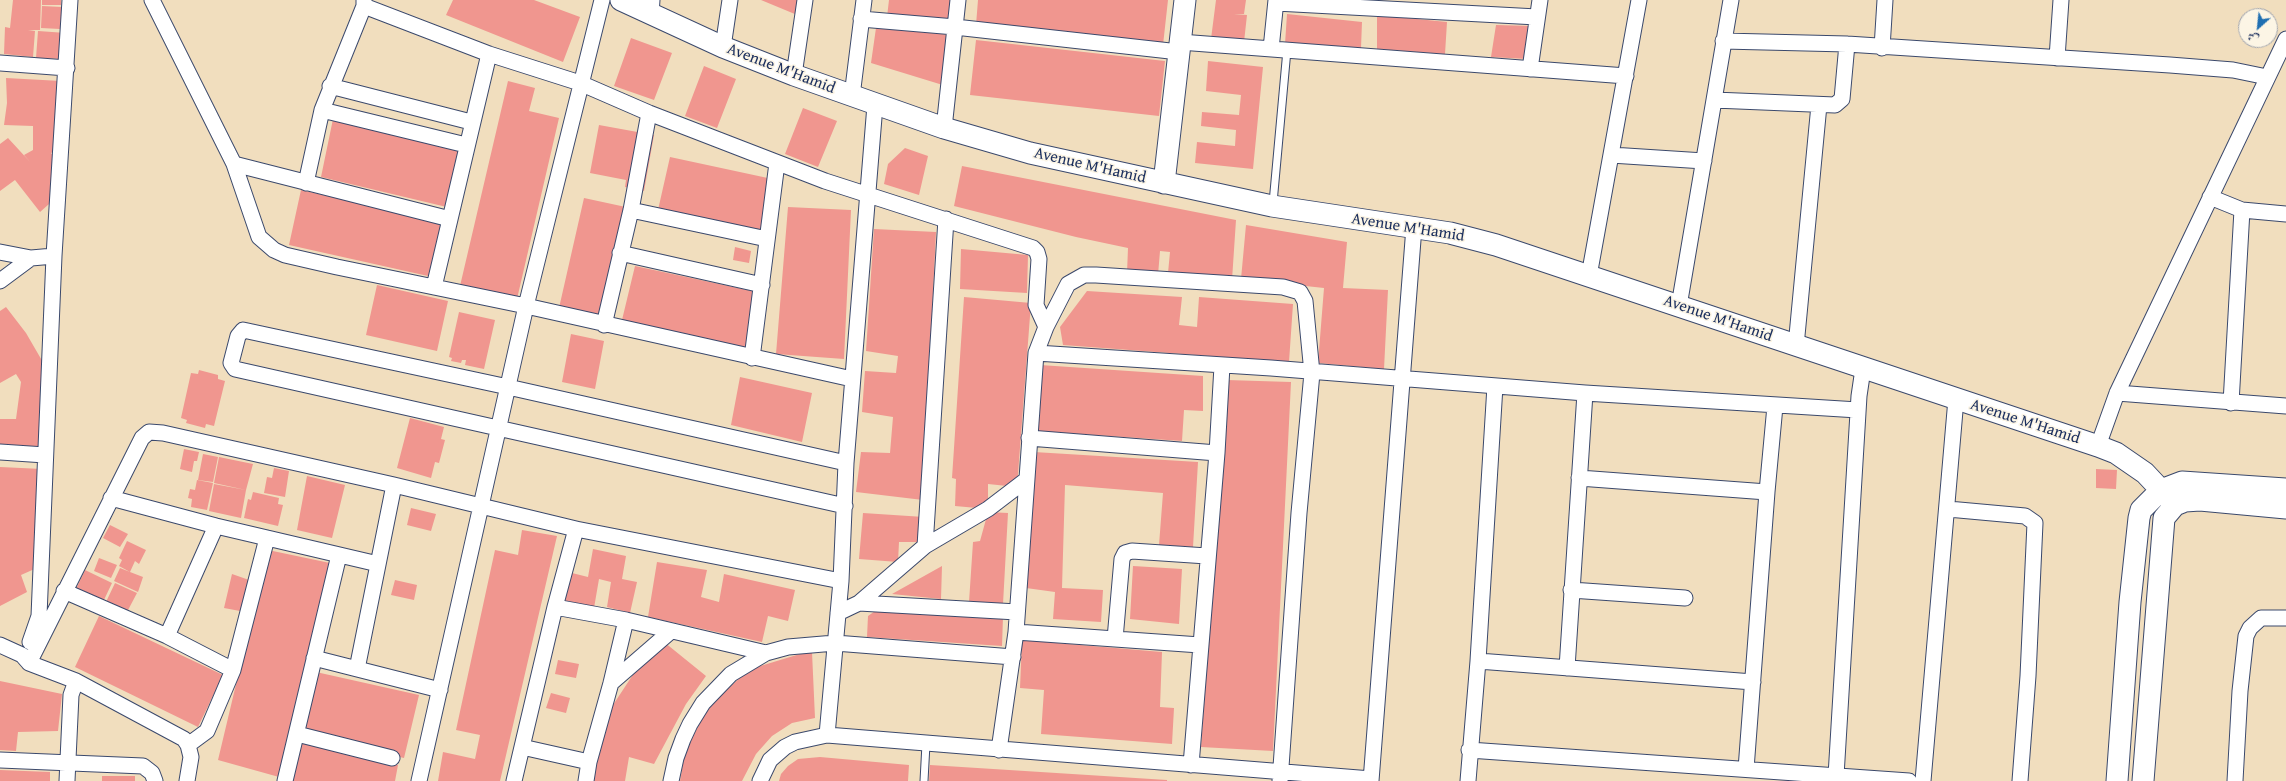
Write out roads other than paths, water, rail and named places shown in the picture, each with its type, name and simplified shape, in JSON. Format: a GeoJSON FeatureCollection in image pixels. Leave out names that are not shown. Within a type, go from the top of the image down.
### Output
{"type":"FeatureCollection","features":[{"type":"Feature","properties":{"kind":"street"},"geometry":{"type":"LineString","coordinates":[[26,659],[29,643],[40,616],[54,256],[70,0]]}},
{"type":"Feature","properties":{"kind":"street"},"geometry":{"type":"LineString","coordinates":[[152,0],[234,164],[259,236],[274,250],[285,255],[337,268],[526,306],[752,358],[852,379]]}},
{"type":"Feature","properties":{"kind":"street"},"geometry":{"type":"LineString","coordinates":[[419,781],[526,306],[580,82],[602,0]]}},
{"type":"Feature","properties":{"kind":"street","name":"Avenue M'Hamid"},"geometry":{"type":"LineString","coordinates":[[621,0],[652,7],[723,47],[875,105],[944,128],[1030,153],[1272,206],[1450,233],[1496,245],[1863,369],[2098,446],[2128,461],[2145,473],[2168,497]]}},
{"type":"Feature","properties":{"kind":"street"},"geometry":{"type":"LineString","coordinates":[[723,47],[730,0]]}},
{"type":"Feature","properties":{"kind":"street"},"geometry":{"type":"LineString","coordinates":[[794,74],[805,0]]}},
{"type":"Feature","properties":{"kind":"street"},"geometry":{"type":"LineString","coordinates":[[852,96],[864,0]]}},
{"type":"Feature","properties":{"kind":"street"},"geometry":{"type":"LineString","coordinates":[[944,128],[958,0]]}},
{"type":"Feature","properties":{"kind":"street"},"geometry":{"type":"LineString","coordinates":[[1164,183],[1185,0]]}},
{"type":"Feature","properties":{"kind":"street"},"geometry":{"type":"LineString","coordinates":[[1530,69],[1540,0]]}},
{"type":"Feature","properties":{"kind":"street"},"geometry":{"type":"LineString","coordinates":[[1589,276],[1639,0]]}},
{"type":"Feature","properties":{"kind":"street"},"geometry":{"type":"LineString","coordinates":[[1679,306],[1731,0]]}},
{"type":"Feature","properties":{"kind":"street"},"geometry":{"type":"LineString","coordinates":[[1882,48],[1885,0]]}},
{"type":"Feature","properties":{"kind":"street"},"geometry":{"type":"LineString","coordinates":[[2057,58],[2061,0]]}},
{"type":"Feature","properties":{"kind":"street"},"geometry":{"type":"LineString","coordinates":[[1271,49],[1276,1],[1537,17]]}},
{"type":"Feature","properties":{"kind":"street"},"geometry":{"type":"LineString","coordinates":[[306,183],[322,110],[330,86],[364,3],[488,54],[580,82],[648,113],[846,189],[946,219],[1033,248],[1037,252],[1039,259],[1036,305],[1046,327]]}},
{"type":"Feature","properties":{"kind":"street"},"geometry":{"type":"LineString","coordinates":[[861,19],[1180,47],[1287,50],[1626,76]]}},
{"type":"Feature","properties":{"kind":"street"},"geometry":{"type":"LineString","coordinates":[[2098,446],[2117,394],[2267,76],[2286,39]]}},
{"type":"Feature","properties":{"kind":"street"},"geometry":{"type":"LineString","coordinates":[[1724,41],[1847,44],[1882,48],[2225,69],[2267,76]]}},
{"type":"Feature","properties":{"kind":"street"},"geometry":{"type":"LineString","coordinates":[[1714,100],[1835,105],[1842,99],[1847,44]]}},
{"type":"Feature","properties":{"kind":"street"},"geometry":{"type":"LineString","coordinates":[[434,287],[471,122],[488,54]]}},
{"type":"Feature","properties":{"kind":"street"},"geometry":{"type":"LineString","coordinates":[[0,63],[66,68]]}},
{"type":"Feature","properties":{"kind":"street"},"geometry":{"type":"LineString","coordinates":[[330,86],[471,122]]}},
{"type":"Feature","properties":{"kind":"street"},"geometry":{"type":"LineString","coordinates":[[826,735],[841,581],[846,463],[852,379],[875,105]]}},
{"type":"Feature","properties":{"kind":"street"},"geometry":{"type":"LineString","coordinates":[[1796,346],[1819,105]]}},
{"type":"Feature","properties":{"kind":"street"},"geometry":{"type":"LineString","coordinates":[[322,110],[466,145]]}},
{"type":"Feature","properties":{"kind":"street"},"geometry":{"type":"LineString","coordinates":[[604,324],[630,210],[648,113]]}},
{"type":"Feature","properties":{"kind":"street"},"geometry":{"type":"LineString","coordinates":[[1611,155],[1704,161]]}},
{"type":"Feature","properties":{"kind":"street"},"geometry":{"type":"LineString","coordinates":[[752,358],[777,163]]}},
{"type":"Feature","properties":{"kind":"street"},"geometry":{"type":"LineString","coordinates":[[234,164],[450,219]]}},
{"type":"Feature","properties":{"kind":"street"},"geometry":{"type":"LineString","coordinates":[[2210,197],[2242,210],[2286,214]]}},
{"type":"Feature","properties":{"kind":"street"},"geometry":{"type":"LineString","coordinates":[[630,210],[767,239]]}},
{"type":"Feature","properties":{"kind":"street"},"geometry":{"type":"LineString","coordinates":[[2231,402],[2242,210]]}},
{"type":"Feature","properties":{"kind":"street"},"geometry":{"type":"LineString","coordinates":[[925,546],[946,219]]}},
{"type":"Feature","properties":{"kind":"street"},"geometry":{"type":"LineString","coordinates":[[760,781],[770,760],[785,747],[801,740],[826,735],[1190,765],[1281,776],[1371,780],[1385,577],[1403,378],[1414,227]]}},
{"type":"Feature","properties":{"kind":"street"},"geometry":{"type":"LineString","coordinates":[[0,252],[31,258],[54,256]]}},
{"type":"Feature","properties":{"kind":"street"},"geometry":{"type":"LineString","coordinates":[[620,253],[762,285]]}},
{"type":"Feature","properties":{"kind":"street"},"geometry":{"type":"LineString","coordinates":[[0,281],[31,258]]}},
{"type":"Feature","properties":{"kind":"street"},"geometry":{"type":"LineString","coordinates":[[998,750],[1016,632],[1036,353],[1046,327],[1068,284],[1084,275],[1282,287],[1300,292],[1305,301],[1312,373],[1299,513],[1281,776]]}},
{"type":"Feature","properties":{"kind":"street"},"geometry":{"type":"LineString","coordinates":[[845,506],[235,369],[231,363],[238,336],[243,330],[508,387],[846,463]]}},
{"type":"Feature","properties":{"kind":"street"},"geometry":{"type":"LineString","coordinates":[[1036,353],[1403,378],[1585,393],[1858,410]]}},
{"type":"Feature","properties":{"kind":"street"},"geometry":{"type":"LineString","coordinates":[[1190,765],[1222,366]]}},
{"type":"Feature","properties":{"kind":"street"},"geometry":{"type":"LineString","coordinates":[[1836,776],[1858,410],[1860,381],[1863,369]]}},
{"type":"Feature","properties":{"kind":"street"},"geometry":{"type":"LineString","coordinates":[[1468,781],[1469,750],[1478,661],[1495,386]]}},
{"type":"Feature","properties":{"kind":"street"},"geometry":{"type":"LineString","coordinates":[[1566,668],[1585,393]]}},
{"type":"Feature","properties":{"kind":"street"},"geometry":{"type":"LineString","coordinates":[[2117,394],[2286,406]]}},
{"type":"Feature","properties":{"kind":"street"},"geometry":{"type":"LineString","coordinates":[[1923,781],[1948,510],[1956,399]]}},
{"type":"Feature","properties":{"kind":"street"},"geometry":{"type":"LineString","coordinates":[[1746,769],[1775,406]]}},
{"type":"Feature","properties":{"kind":"street"},"geometry":{"type":"LineString","coordinates":[[26,659],[64,591],[142,438],[149,432],[163,433],[481,504],[576,529],[841,581]]}},
{"type":"Feature","properties":{"kind":"street"},"geometry":{"type":"LineString","coordinates":[[1029,438],[1216,452]]}},
{"type":"Feature","properties":{"kind":"street"},"geometry":{"type":"LineString","coordinates":[[0,452],[46,455]]}},
{"type":"Feature","properties":{"kind":"street"},"geometry":{"type":"LineString","coordinates":[[1579,478],[1767,492]]}},
{"type":"Feature","properties":{"kind":"street"},"geometry":{"type":"LineString","coordinates":[[838,613],[859,603],[925,546],[988,509],[1026,480]]}},
{"type":"Feature","properties":{"kind":"street"},"geometry":{"type":"LineString","coordinates":[[2143,781],[2162,528],[2168,497],[2182,482],[2202,482],[2286,489]]}},
{"type":"Feature","properties":{"kind":"street"},"geometry":{"type":"LineString","coordinates":[[357,669],[394,485]]}},
{"type":"Feature","properties":{"kind":"street"},"geometry":{"type":"LineString","coordinates":[[2117,781],[2139,518],[2147,503],[2168,497],[2286,508]]}},
{"type":"Feature","properties":{"kind":"street"},"geometry":{"type":"LineString","coordinates":[[111,498],[216,526],[378,564]]}},
{"type":"Feature","properties":{"kind":"street"},"geometry":{"type":"LineString","coordinates":[[1948,510],[2025,516],[2035,523],[2028,676],[2020,781]]}},
{"type":"Feature","properties":{"kind":"street"},"geometry":{"type":"LineString","coordinates":[[167,636],[216,526]]}},
{"type":"Feature","properties":{"kind":"street"},"geometry":{"type":"LineString","coordinates":[[514,781],[555,607],[576,529]]}},
{"type":"Feature","properties":{"kind":"street"},"geometry":{"type":"LineString","coordinates":[[188,745],[207,731],[233,670],[267,538]]}},
{"type":"Feature","properties":{"kind":"street"},"geometry":{"type":"LineString","coordinates":[[1115,639],[1122,559],[1125,553],[1132,551],[1207,556]]}},
{"type":"Feature","properties":{"kind":"street"},"geometry":{"type":"LineString","coordinates":[[285,781],[339,555]]}},
{"type":"Feature","properties":{"kind":"street"},"geometry":{"type":"LineString","coordinates":[[1571,590],[1685,598]]}},
{"type":"Feature","properties":{"kind":"street"},"geometry":{"type":"LineString","coordinates":[[64,591],[167,636],[233,670]]}},
{"type":"Feature","properties":{"kind":"street"},"geometry":{"type":"LineString","coordinates":[[859,603],[1017,612]]}},
{"type":"Feature","properties":{"kind":"street"},"geometry":{"type":"LineString","coordinates":[[555,607],[626,620],[766,653]]}},
{"type":"Feature","properties":{"kind":"street"},"geometry":{"type":"LineString","coordinates":[[2235,781],[2240,691],[2246,636],[2250,628],[2261,618],[2286,618]]}},
{"type":"Feature","properties":{"kind":"street"},"geometry":{"type":"LineString","coordinates":[[586,781],[589,762],[611,684],[626,620]]}},
{"type":"Feature","properties":{"kind":"street"},"geometry":{"type":"LineString","coordinates":[[611,684],[671,631]]}},
{"type":"Feature","properties":{"kind":"street"},"geometry":{"type":"LineString","coordinates":[[1016,632],[1200,645]]}},
{"type":"Feature","properties":{"kind":"street"},"geometry":{"type":"LineString","coordinates":[[671,781],[676,758],[683,739],[703,703],[731,674],[766,653],[788,647],[835,643],[1013,658]]}},
{"type":"Feature","properties":{"kind":"street"},"geometry":{"type":"LineString","coordinates":[[0,645],[26,659],[76,681],[184,740],[188,745],[191,757],[187,781]]}},
{"type":"Feature","properties":{"kind":"street"},"geometry":{"type":"LineString","coordinates":[[314,658],[440,690]]}},
{"type":"Feature","properties":{"kind":"street"},"geometry":{"type":"LineString","coordinates":[[1478,661],[1753,682]]}},
{"type":"Feature","properties":{"kind":"street"},"geometry":{"type":"LineString","coordinates":[[67,781],[71,695],[76,681]]}},
{"type":"Feature","properties":{"kind":"street"},"geometry":{"type":"LineString","coordinates":[[297,734],[392,758]]}},
{"type":"Feature","properties":{"kind":"street"},"geometry":{"type":"LineString","coordinates":[[522,747],[589,762]]}},
{"type":"Feature","properties":{"kind":"street"},"geometry":{"type":"LineString","coordinates":[[1469,750],[1909,781]]}},
{"type":"Feature","properties":{"kind":"street"},"geometry":{"type":"LineString","coordinates":[[0,760],[143,766],[152,773],[155,781]]}},
{"type":"Feature","properties":{"kind":"lane"},"geometry":{"type":"LineString","coordinates":[[1272,206],[1287,50]]}},
{"type":"Feature","properties":{"kind":"lane"},"geometry":{"type":"LineString","coordinates":[[924,781],[926,744]]}}]}
